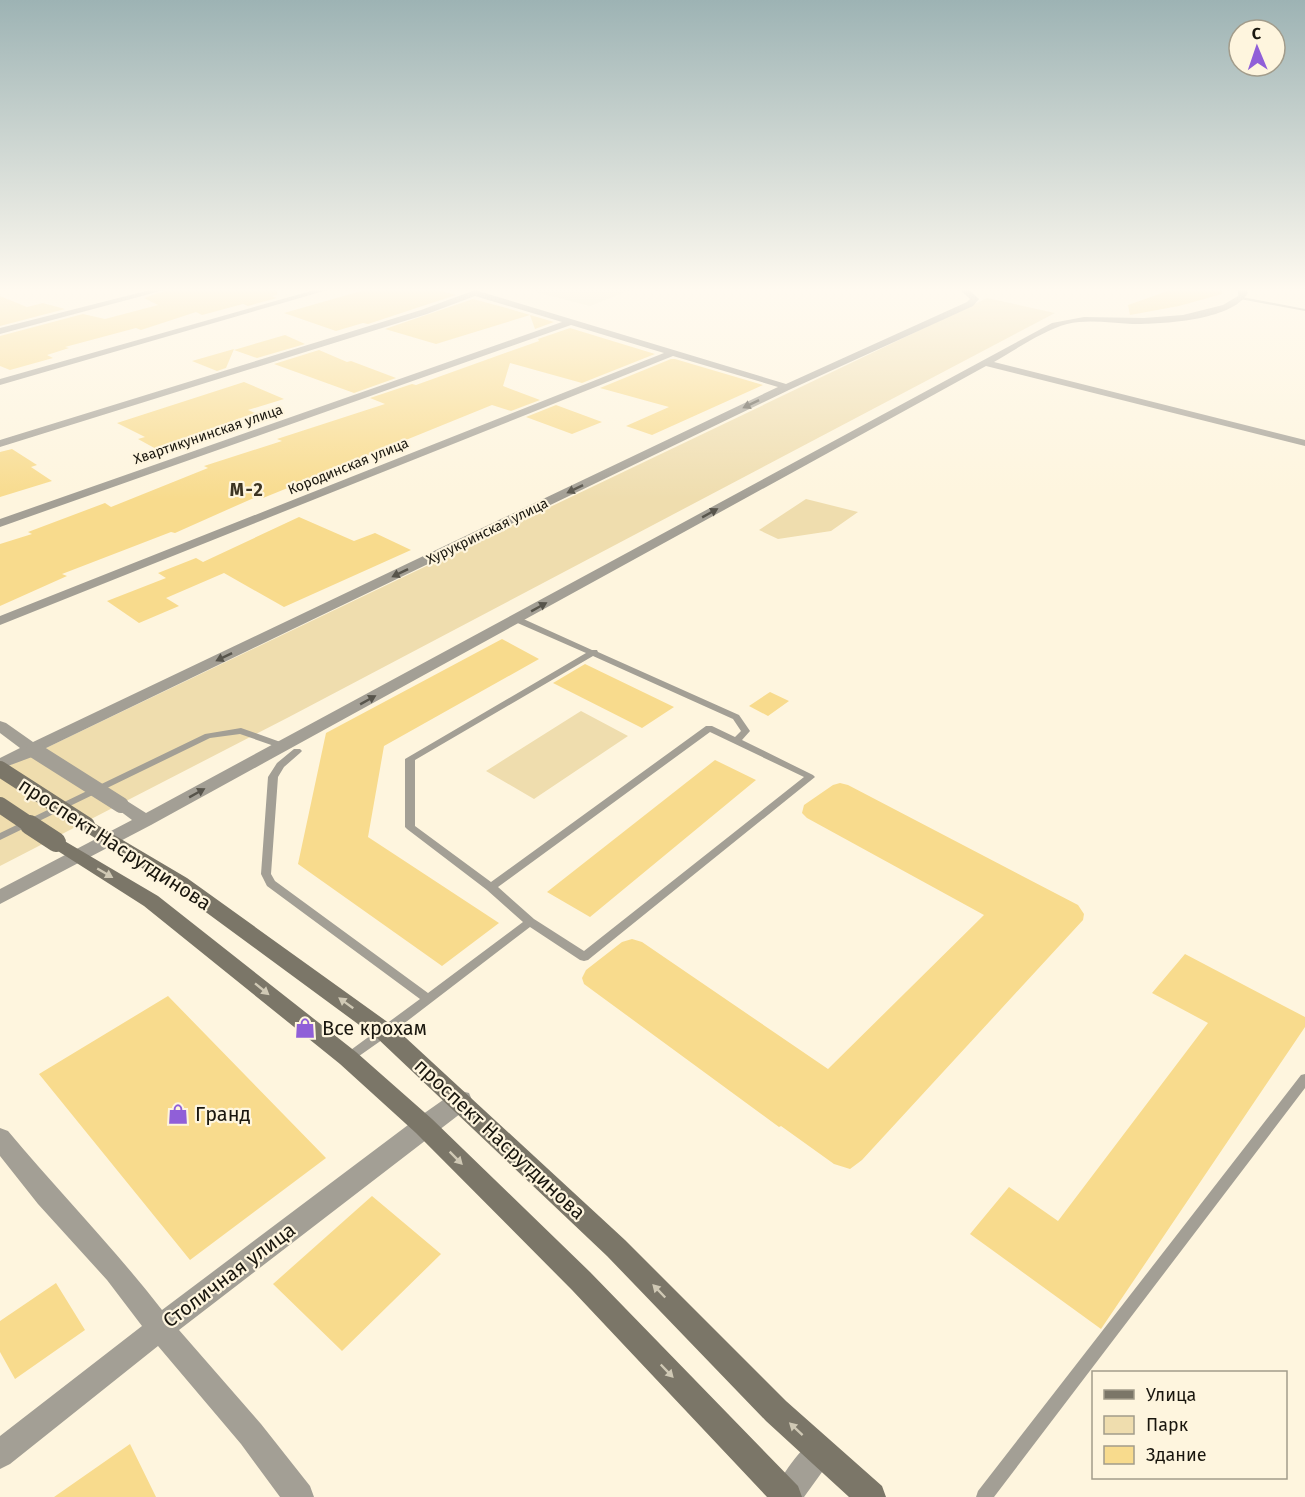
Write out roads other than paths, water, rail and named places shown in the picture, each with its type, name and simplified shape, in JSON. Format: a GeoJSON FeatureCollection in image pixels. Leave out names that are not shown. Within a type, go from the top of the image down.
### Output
{"type":"FeatureCollection","features":[{"type":"Feature","properties":{"kind":"main road","name":"проспект Насрутдинова"},"geometry":{"type":"LineString","coordinates":[[0,769],[180,883],[386,1032],[616,1248],[776,1411],[871,1497]]}},
{"type":"Feature","properties":{"kind":"main road","name":"проспект Насрутдинова"},"geometry":{"type":"LineString","coordinates":[[0,805],[77,857],[151,900],[348,1058],[424,1126],[581,1281],[787,1497]]}},
{"type":"Feature","properties":{"kind":"street"},"geometry":{"type":"LineString","coordinates":[[0,382],[81,359]]}},
{"type":"Feature","properties":{"kind":"street"},"geometry":{"type":"LineString","coordinates":[[0,444],[273,359]]}},
{"type":"Feature","properties":{"kind":"street","name":"Хвартикунинская улица"},"geometry":{"type":"LineString","coordinates":[[0,523],[467,359]]}},
{"type":"Feature","properties":{"kind":"street","name":"Кородинская улица"},"geometry":{"type":"LineString","coordinates":[[0,621],[657,359]]}},
{"type":"Feature","properties":{"kind":"street"},"geometry":{"type":"LineString","coordinates":[[696,359],[787,387]]}},
{"type":"Feature","properties":{"kind":"street","name":"Хурукринская улица"},"geometry":{"type":"LineString","coordinates":[[0,764],[849,359]]}},
{"type":"Feature","properties":{"kind":"street"},"geometry":{"type":"LineString","coordinates":[[0,897],[110,840],[993,359]]}},
{"type":"Feature","properties":{"kind":"street"},"geometry":{"type":"LineString","coordinates":[[985,363],[1305,443]]}},
{"type":"Feature","properties":{"kind":"street"},"geometry":{"type":"LineString","coordinates":[[0,726],[145,821]]}},
{"type":"Feature","properties":{"kind":"street","name":"Столичная улица"},"geometry":{"type":"LineString","coordinates":[[0,1454],[160,1328],[461,1100]]}},
{"type":"Feature","properties":{"kind":"street"},"geometry":{"type":"LineString","coordinates":[[0,1138],[47,1196],[116,1271],[160,1328],[252,1434],[298,1497]]}},
{"type":"Feature","properties":{"kind":"street"},"geometry":{"type":"LineString","coordinates":[[787,1497],[820,1451]]}},
{"type":"Feature","properties":{"kind":"lane"},"geometry":{"type":"LineString","coordinates":[[516,619],[736,717],[746,731],[736,741]]}},
{"type":"Feature","properties":{"kind":"lane"},"geometry":{"type":"LineString","coordinates":[[491,887],[709,728],[810,777],[584,957],[530,922],[491,887],[410,827],[410,759],[594,652]]}},
{"type":"Feature","properties":{"kind":"lane"},"geometry":{"type":"LineString","coordinates":[[0,837],[208,736],[241,731],[283,746]]}},
{"type":"Feature","properties":{"kind":"lane"},"geometry":{"type":"LineString","coordinates":[[297,751],[280,765],[273,777],[266,874],[271,883],[428,999]]}},
{"type":"Feature","properties":{"kind":"lane"},"geometry":{"type":"LineString","coordinates":[[348,1058],[386,1032],[530,922]]}},
{"type":"Feature","properties":{"kind":"lane"},"geometry":{"type":"LineString","coordinates":[[984,1497],[1305,1079]]}},
{"type":"Feature","properties":{"kind":"place","name":"Все крохам"},"geometry":{"type":"Point","coordinates":[305,1028]}},
{"type":"Feature","properties":{"kind":"place","name":"Гранд"},"geometry":{"type":"Point","coordinates":[178,1114]}},
{"type":"Feature","properties":{"kind":"district","name":"М-2"},"geometry":{"type":"Point","coordinates":[247,490]}}]}
